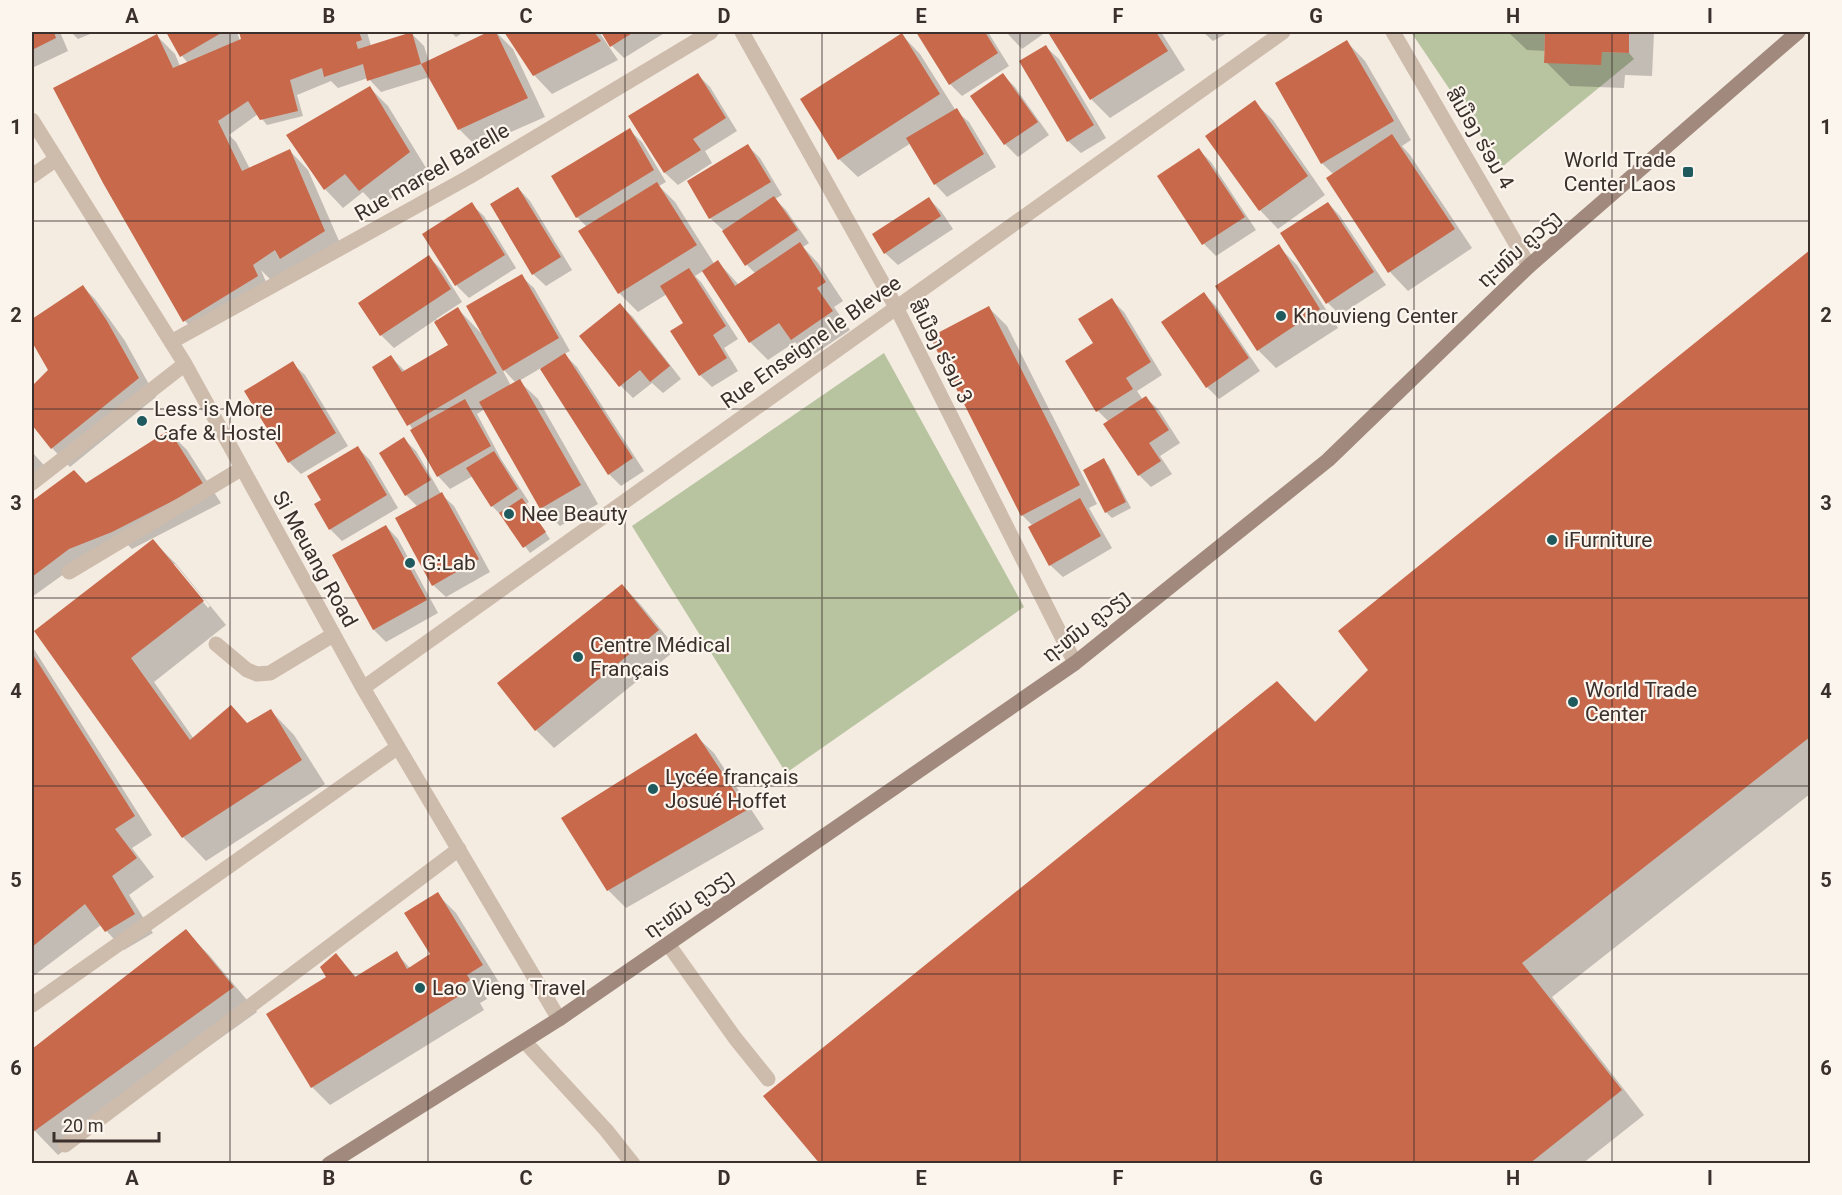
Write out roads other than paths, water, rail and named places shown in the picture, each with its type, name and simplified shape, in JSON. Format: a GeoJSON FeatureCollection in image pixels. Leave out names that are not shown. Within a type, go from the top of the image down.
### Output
{"type":"FeatureCollection","features":[{"type":"Feature","properties":{"kind":"street","name":"Rue mareel Barelle"},"geometry":{"type":"LineString","coordinates":[[171,342],[469,177],[711,32]]}},
{"type":"Feature","properties":{"kind":"street","name":"ສີເມືອງ ຮ່ອມ 3"},"geometry":{"type":"LineString","coordinates":[[742,32],[896,307],[1075,663]]}},
{"type":"Feature","properties":{"kind":"street","name":"Rue Enseigne le Blevee"},"geometry":{"type":"LineString","coordinates":[[363,688],[1282,32]]}},
{"type":"Feature","properties":{"kind":"street","name":"ສີເມືອງ ຮ່ອມ 4"},"geometry":{"type":"LineString","coordinates":[[1394,32],[1529,266]]}},
{"type":"Feature","properties":{"kind":"street","name":"ຖະໜົນ ຄູວຽງ"},"geometry":{"type":"LineString","coordinates":[[329,1164],[525,1042],[1075,663],[1328,460],[1529,266],[1798,32]]}},
{"type":"Feature","properties":{"kind":"street","name":"Si Meuang Road"},"geometry":{"type":"LineString","coordinates":[[32,120],[185,364],[363,688],[559,1019]]}},
{"type":"Feature","properties":{"kind":"street"},"geometry":{"type":"LineString","coordinates":[[32,176],[55,160]]}},
{"type":"Feature","properties":{"kind":"street"},"geometry":{"type":"LineString","coordinates":[[32,483],[185,364]]}},
{"type":"Feature","properties":{"kind":"street"},"geometry":{"type":"LineString","coordinates":[[69,573],[241,469]]}},
{"type":"Feature","properties":{"kind":"street"},"geometry":{"type":"LineString","coordinates":[[216,644],[247,670],[257,674],[270,673],[333,635]]}},
{"type":"Feature","properties":{"kind":"street"},"geometry":{"type":"LineString","coordinates":[[32,1005],[398,747]]}},
{"type":"Feature","properties":{"kind":"street"},"geometry":{"type":"LineString","coordinates":[[65,1145],[459,849]]}},
{"type":"Feature","properties":{"kind":"street"},"geometry":{"type":"LineString","coordinates":[[668,944],[735,1038],[768,1079]]}},
{"type":"Feature","properties":{"kind":"street"},"geometry":{"type":"LineString","coordinates":[[525,1042],[606,1130],[633,1164]]}},
{"type":"Feature","properties":{"kind":"place","name":"World Trade Center Laos"},"geometry":{"type":"Point","coordinates":[1688,172]}},
{"type":"Feature","properties":{"kind":"place","name":"Khouvieng Center"},"geometry":{"type":"Point","coordinates":[1281,316]}},
{"type":"Feature","properties":{"kind":"place","name":"Less is More Cafe & Hostel"},"geometry":{"type":"Point","coordinates":[142,421]}},
{"type":"Feature","properties":{"kind":"place","name":"Nee Beauty"},"geometry":{"type":"Point","coordinates":[509,514]}},
{"type":"Feature","properties":{"kind":"place","name":"iFurniture"},"geometry":{"type":"Point","coordinates":[1552,540]}},
{"type":"Feature","properties":{"kind":"place","name":"G:Lab"},"geometry":{"type":"Point","coordinates":[410,563]}},
{"type":"Feature","properties":{"kind":"place","name":"Centre Médical Français"},"geometry":{"type":"Point","coordinates":[578,657]}},
{"type":"Feature","properties":{"kind":"place","name":"World Trade Center"},"geometry":{"type":"Point","coordinates":[1573,702]}},
{"type":"Feature","properties":{"kind":"place","name":"Lycée français Josué Hoffet"},"geometry":{"type":"Point","coordinates":[653,789]}},
{"type":"Feature","properties":{"kind":"place","name":"Lao Vieng Travel"},"geometry":{"type":"Point","coordinates":[420,988]}}]}
